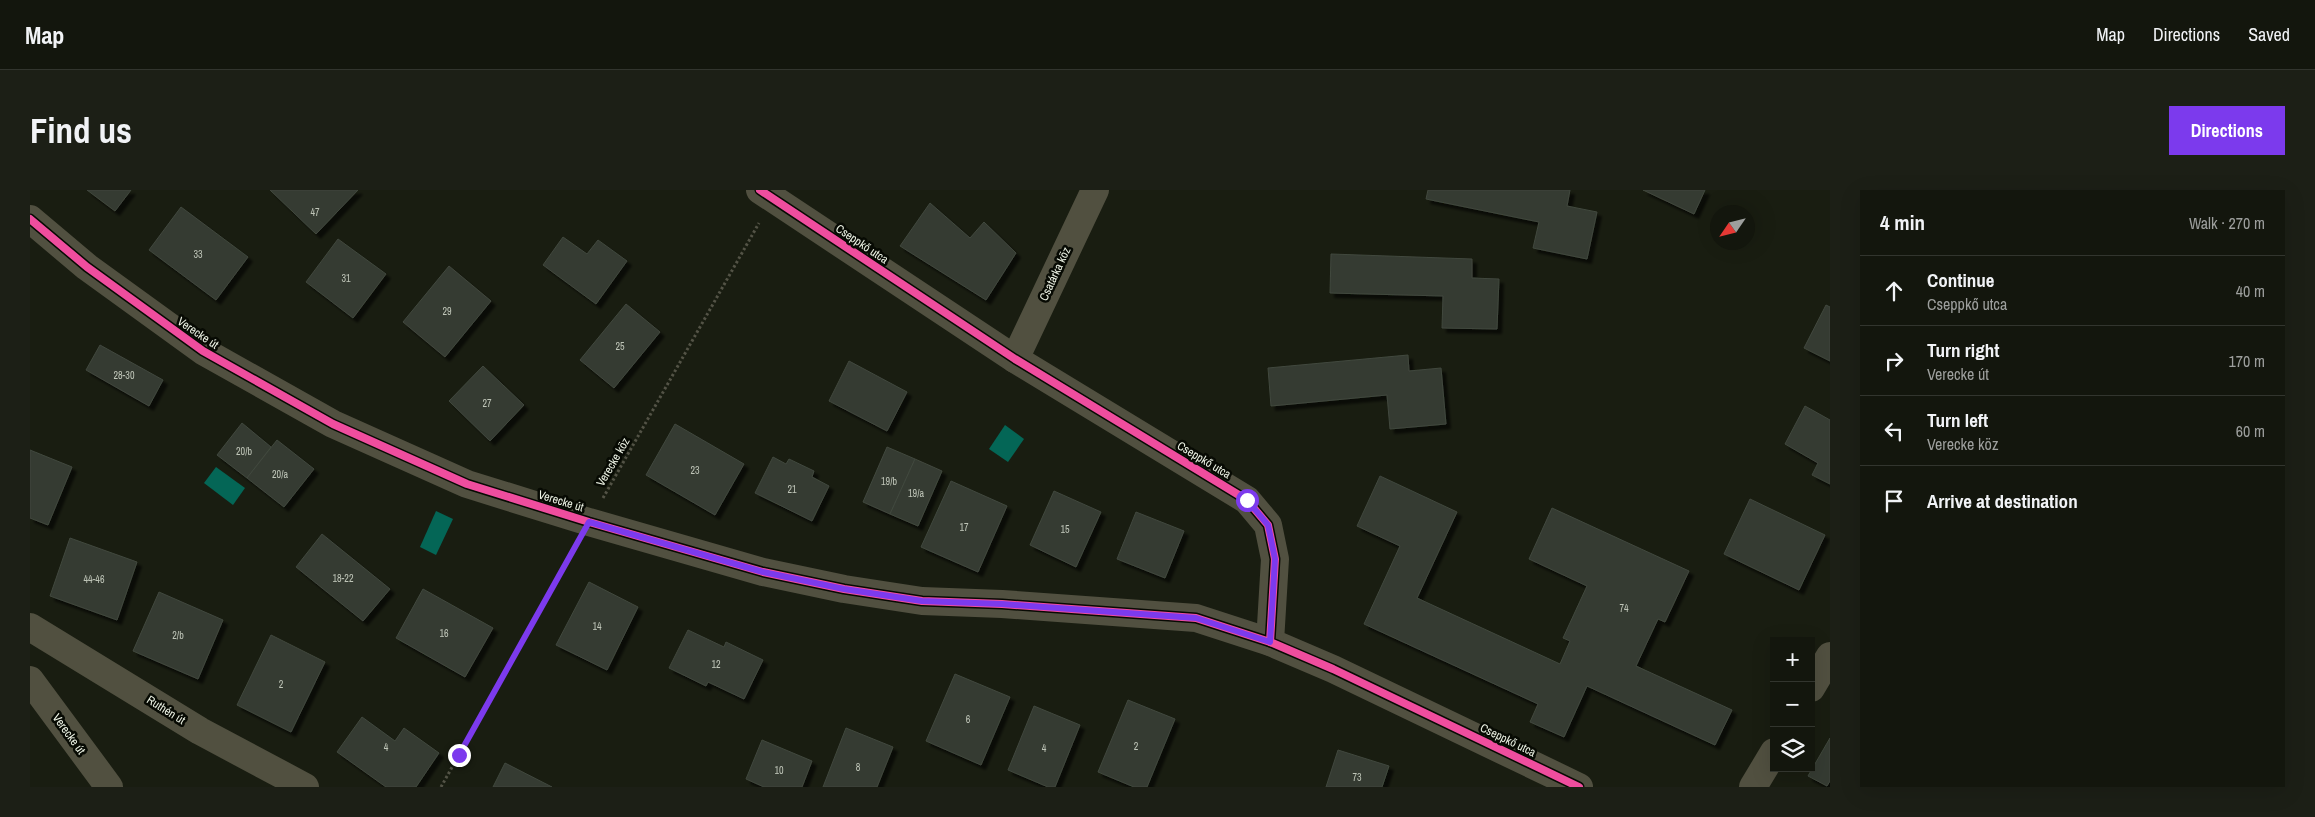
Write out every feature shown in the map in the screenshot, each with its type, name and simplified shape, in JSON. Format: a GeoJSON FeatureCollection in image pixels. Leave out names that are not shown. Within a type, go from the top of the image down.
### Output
{"type":"FeatureCollection","features":[{"type":"Feature","properties":{"kind":"street","name":"Csatárka köz"},"geometry":{"type":"LineString","coordinates":[[1015,359],[1095,190]]}},
{"type":"Feature","properties":{"kind":"street","name":"Cseppkő utca"},"geometry":{"type":"LineString","coordinates":[[767,194],[1015,359],[1247,500],[1268,525],[1275,559],[1270,642],[1334,669],[1579,787]]}},
{"type":"Feature","properties":{"kind":"street","name":"Verecke út"},"geometry":{"type":"LineString","coordinates":[[30,219],[87,267],[203,351],[334,424],[467,484],[589,522],[763,572],[844,589],[922,601],[1002,604],[1196,618],[1270,642]]}},
{"type":"Feature","properties":{"kind":"street","name":"Ruthén út"},"geometry":{"type":"LineString","coordinates":[[30,627],[200,731],[306,787]]}},
{"type":"Feature","properties":{"kind":"street"},"geometry":{"type":"LineString","coordinates":[[1815,682],[1830,656]]}},
{"type":"Feature","properties":{"kind":"street","name":"Verecke út"},"geometry":{"type":"LineString","coordinates":[[30,680],[109,787]]}},
{"type":"Feature","properties":{"kind":"street"},"geometry":{"type":"LineString","coordinates":[[1753,787],[1770,759]]}},
{"type":"Feature","properties":{"kind":"water"},"geometry":{"type":"Polygon","coordinates":[[[1005,425],[1024,439],[1008,462],[989,449],[1005,425]]]}},
{"type":"Feature","properties":{"kind":"water"},"geometry":{"type":"Polygon","coordinates":[[[216,467],[245,488],[233,505],[204,483],[216,467]]]}},
{"type":"Feature","properties":{"kind":"water"},"geometry":{"type":"Polygon","coordinates":[[[436,511],[453,519],[436,555],[420,547],[436,511]]]}},
{"type":"Feature","properties":{"kind":"building"},"geometry":{"type":"Polygon","coordinates":[[[87,190],[131,190],[115,211],[87,190]]]}},
{"type":"Feature","properties":{"kind":"building"},"geometry":{"type":"Polygon","coordinates":[[[270,190],[358,190],[316,234],[270,190]]]}},
{"type":"Feature","properties":{"kind":"building"},"geometry":{"type":"Polygon","coordinates":[[[1428,190],[1570,190],[1567,206],[1597,212],[1587,259],[1533,248],[1539,222],[1426,199],[1428,190]]]}},
{"type":"Feature","properties":{"kind":"building"},"geometry":{"type":"Polygon","coordinates":[[[1643,190],[1705,190],[1694,214],[1643,190]]]}},
{"type":"Feature","properties":{"kind":"building"},"geometry":{"type":"Polygon","coordinates":[[[930,203],[970,238],[984,222],[1016,253],[986,300],[900,246],[930,203]]]}},
{"type":"Feature","properties":{"kind":"building"},"geometry":{"type":"Polygon","coordinates":[[[181,207],[248,257],[216,300],[149,250],[181,207]]]}},
{"type":"Feature","properties":{"kind":"building"},"geometry":{"type":"Polygon","coordinates":[[[563,237],[587,254],[598,240],[627,261],[596,304],[543,265],[563,237]]]}},
{"type":"Feature","properties":{"kind":"building"},"geometry":{"type":"Polygon","coordinates":[[[338,239],[386,274],[353,318],[306,282],[338,239]]]}},
{"type":"Feature","properties":{"kind":"building"},"geometry":{"type":"Polygon","coordinates":[[[1331,254],[1472,259],[1472,278],[1499,279],[1497,329],[1442,328],[1443,296],[1330,293],[1331,254]]]}},
{"type":"Feature","properties":{"kind":"building"},"geometry":{"type":"Polygon","coordinates":[[[449,266],[491,301],[445,357],[403,322],[449,266]]]}},
{"type":"Feature","properties":{"kind":"building"},"geometry":{"type":"Polygon","coordinates":[[[626,304],[660,332],[614,388],[580,360],[626,304]]]}},
{"type":"Feature","properties":{"kind":"building"},"geometry":{"type":"Polygon","coordinates":[[[1826,305],[1830,307],[1830,361],[1804,348],[1826,305]]]}},
{"type":"Feature","properties":{"kind":"building"},"geometry":{"type":"Polygon","coordinates":[[[100,345],[163,380],[149,406],[86,370],[100,345]]]}},
{"type":"Feature","properties":{"kind":"building"},"geometry":{"type":"Polygon","coordinates":[[[1408,355],[1409,371],[1441,368],[1446,424],[1390,429],[1387,395],[1271,406],[1268,368],[1408,355]]]}},
{"type":"Feature","properties":{"kind":"building"},"geometry":{"type":"Polygon","coordinates":[[[849,361],[907,392],[887,431],[829,401],[849,361]]]}},
{"type":"Feature","properties":{"kind":"building"},"geometry":{"type":"Polygon","coordinates":[[[483,366],[524,405],[490,441],[449,401],[483,366]]]}},
{"type":"Feature","properties":{"kind":"building"},"geometry":{"type":"Polygon","coordinates":[[[1805,406],[1830,420],[1830,484],[1812,475],[1818,463],[1785,444],[1805,406]]]}},
{"type":"Feature","properties":{"kind":"building"},"geometry":{"type":"Polygon","coordinates":[[[242,423],[271,447],[247,478],[217,455],[242,423]]]}},
{"type":"Feature","properties":{"kind":"building"},"geometry":{"type":"Polygon","coordinates":[[[675,424],[744,464],[715,515],[646,475],[675,424]]]}},
{"type":"Feature","properties":{"kind":"building"},"geometry":{"type":"Polygon","coordinates":[[[277,440],[314,469],[284,507],[247,478],[277,440]]]}},
{"type":"Feature","properties":{"kind":"building"},"geometry":{"type":"Polygon","coordinates":[[[887,447],[915,459],[890,514],[863,502],[887,447]]]}},
{"type":"Feature","properties":{"kind":"building"},"geometry":{"type":"Polygon","coordinates":[[[30,450],[72,467],[48,525],[30,518],[30,450]]]}},
{"type":"Feature","properties":{"kind":"building"},"geometry":{"type":"Polygon","coordinates":[[[773,457],[786,464],[789,459],[814,471],[812,477],[829,486],[812,521],[755,493],[773,457]]]}},
{"type":"Feature","properties":{"kind":"building"},"geometry":{"type":"Polygon","coordinates":[[[915,459],[942,471],[918,526],[890,514],[915,459]]]}},
{"type":"Feature","properties":{"kind":"building"},"geometry":{"type":"Polygon","coordinates":[[[1380,476],[1457,512],[1417,598],[1560,664],[1570,641],[1563,638],[1587,586],[1529,559],[1552,508],[1689,571],[1665,622],[1658,619],[1636,666],[1732,710],[1715,745],[1587,686],[1564,737],[1530,722],[1538,704],[1364,624],[1400,546],[1357,526],[1380,476]]]}},
{"type":"Feature","properties":{"kind":"building"},"geometry":{"type":"Polygon","coordinates":[[[951,481],[1007,506],[978,572],[921,547],[951,481]]]}},
{"type":"Feature","properties":{"kind":"building"},"geometry":{"type":"Polygon","coordinates":[[[1054,491],[1101,512],[1076,567],[1030,545],[1054,491]]]}},
{"type":"Feature","properties":{"kind":"building"},"geometry":{"type":"Polygon","coordinates":[[[1750,499],[1825,535],[1799,590],[1724,554],[1750,499]]]}},
{"type":"Feature","properties":{"kind":"building"},"geometry":{"type":"Polygon","coordinates":[[[1136,512],[1184,531],[1165,578],[1117,559],[1136,512]]]}},
{"type":"Feature","properties":{"kind":"building"},"geometry":{"type":"Polygon","coordinates":[[[322,534],[390,589],[363,621],[296,567],[322,534]]]}},
{"type":"Feature","properties":{"kind":"building"},"geometry":{"type":"Polygon","coordinates":[[[70,538],[137,562],[117,620],[50,596],[70,538]]]}},
{"type":"Feature","properties":{"kind":"building"},"geometry":{"type":"Polygon","coordinates":[[[589,582],[638,607],[607,670],[556,645],[589,582]]]}},
{"type":"Feature","properties":{"kind":"building"},"geometry":{"type":"Polygon","coordinates":[[[423,589],[493,628],[465,677],[396,638],[423,589]]]}},
{"type":"Feature","properties":{"kind":"building"},"geometry":{"type":"Polygon","coordinates":[[[159,592],[223,620],[198,679],[133,651],[159,592]]]}},
{"type":"Feature","properties":{"kind":"building"},"geometry":{"type":"Polygon","coordinates":[[[688,630],[724,647],[726,642],[763,660],[744,699],[708,682],[706,686],[669,668],[688,630]]]}},
{"type":"Feature","properties":{"kind":"building"},"geometry":{"type":"Polygon","coordinates":[[[271,635],[325,662],[291,732],[237,705],[271,635]]]}},
{"type":"Feature","properties":{"kind":"building"},"geometry":{"type":"Polygon","coordinates":[[[955,674],[1010,697],[981,765],[926,741],[955,674]]]}},
{"type":"Feature","properties":{"kind":"building"},"geometry":{"type":"Polygon","coordinates":[[[1128,700],[1175,719],[1147,787],[1134,787],[1098,772],[1128,700]]]}},
{"type":"Feature","properties":{"kind":"building"},"geometry":{"type":"Polygon","coordinates":[[[1034,706],[1080,725],[1055,787],[1048,787],[1008,770],[1034,706]]]}},
{"type":"Feature","properties":{"kind":"building"},"geometry":{"type":"Polygon","coordinates":[[[362,717],[395,741],[404,728],[439,753],[416,787],[386,787],[337,752],[362,717]]]}},
{"type":"Feature","properties":{"kind":"building"},"geometry":{"type":"Polygon","coordinates":[[[846,728],[893,747],[877,787],[823,787],[846,728]]]}},
{"type":"Feature","properties":{"kind":"building"},"geometry":{"type":"Polygon","coordinates":[[[1830,738],[1830,781],[1827,786],[1808,776],[1810,772],[1815,772],[1815,764],[1830,738]]]}},
{"type":"Feature","properties":{"kind":"building"},"geometry":{"type":"Polygon","coordinates":[[[762,740],[812,761],[802,787],[764,787],[746,779],[762,740]]]}},
{"type":"Feature","properties":{"kind":"building"},"geometry":{"type":"Polygon","coordinates":[[[1338,750],[1389,766],[1382,787],[1326,787],[1338,750]]]}},
{"type":"Feature","properties":{"kind":"building"},"geometry":{"type":"Polygon","coordinates":[[[505,763],[552,787],[493,787],[505,763]]]}},
{"type":"Feature","properties":{"kind":"cycle path"},"geometry":{"type":"LineString","coordinates":[[760,190],[1015,359],[1247,500],[1268,525],[1275,559],[1270,642],[1333,669],[1579,787]]}},
{"type":"Feature","properties":{"kind":"cycle path"},"geometry":{"type":"LineString","coordinates":[[30,219],[87,267],[203,351],[333,424],[467,484],[589,522],[763,572],[844,589],[922,601],[1002,604],[1196,618],[1270,642]]}},
{"type":"Feature","properties":{"kind":"route"},"geometry":{"type":"LineString","coordinates":[[459,755],[589,522],[763,572],[844,589],[922,601],[1002,604],[1196,618],[1270,642],[1275,559],[1268,525],[1247,500]]}}]}
